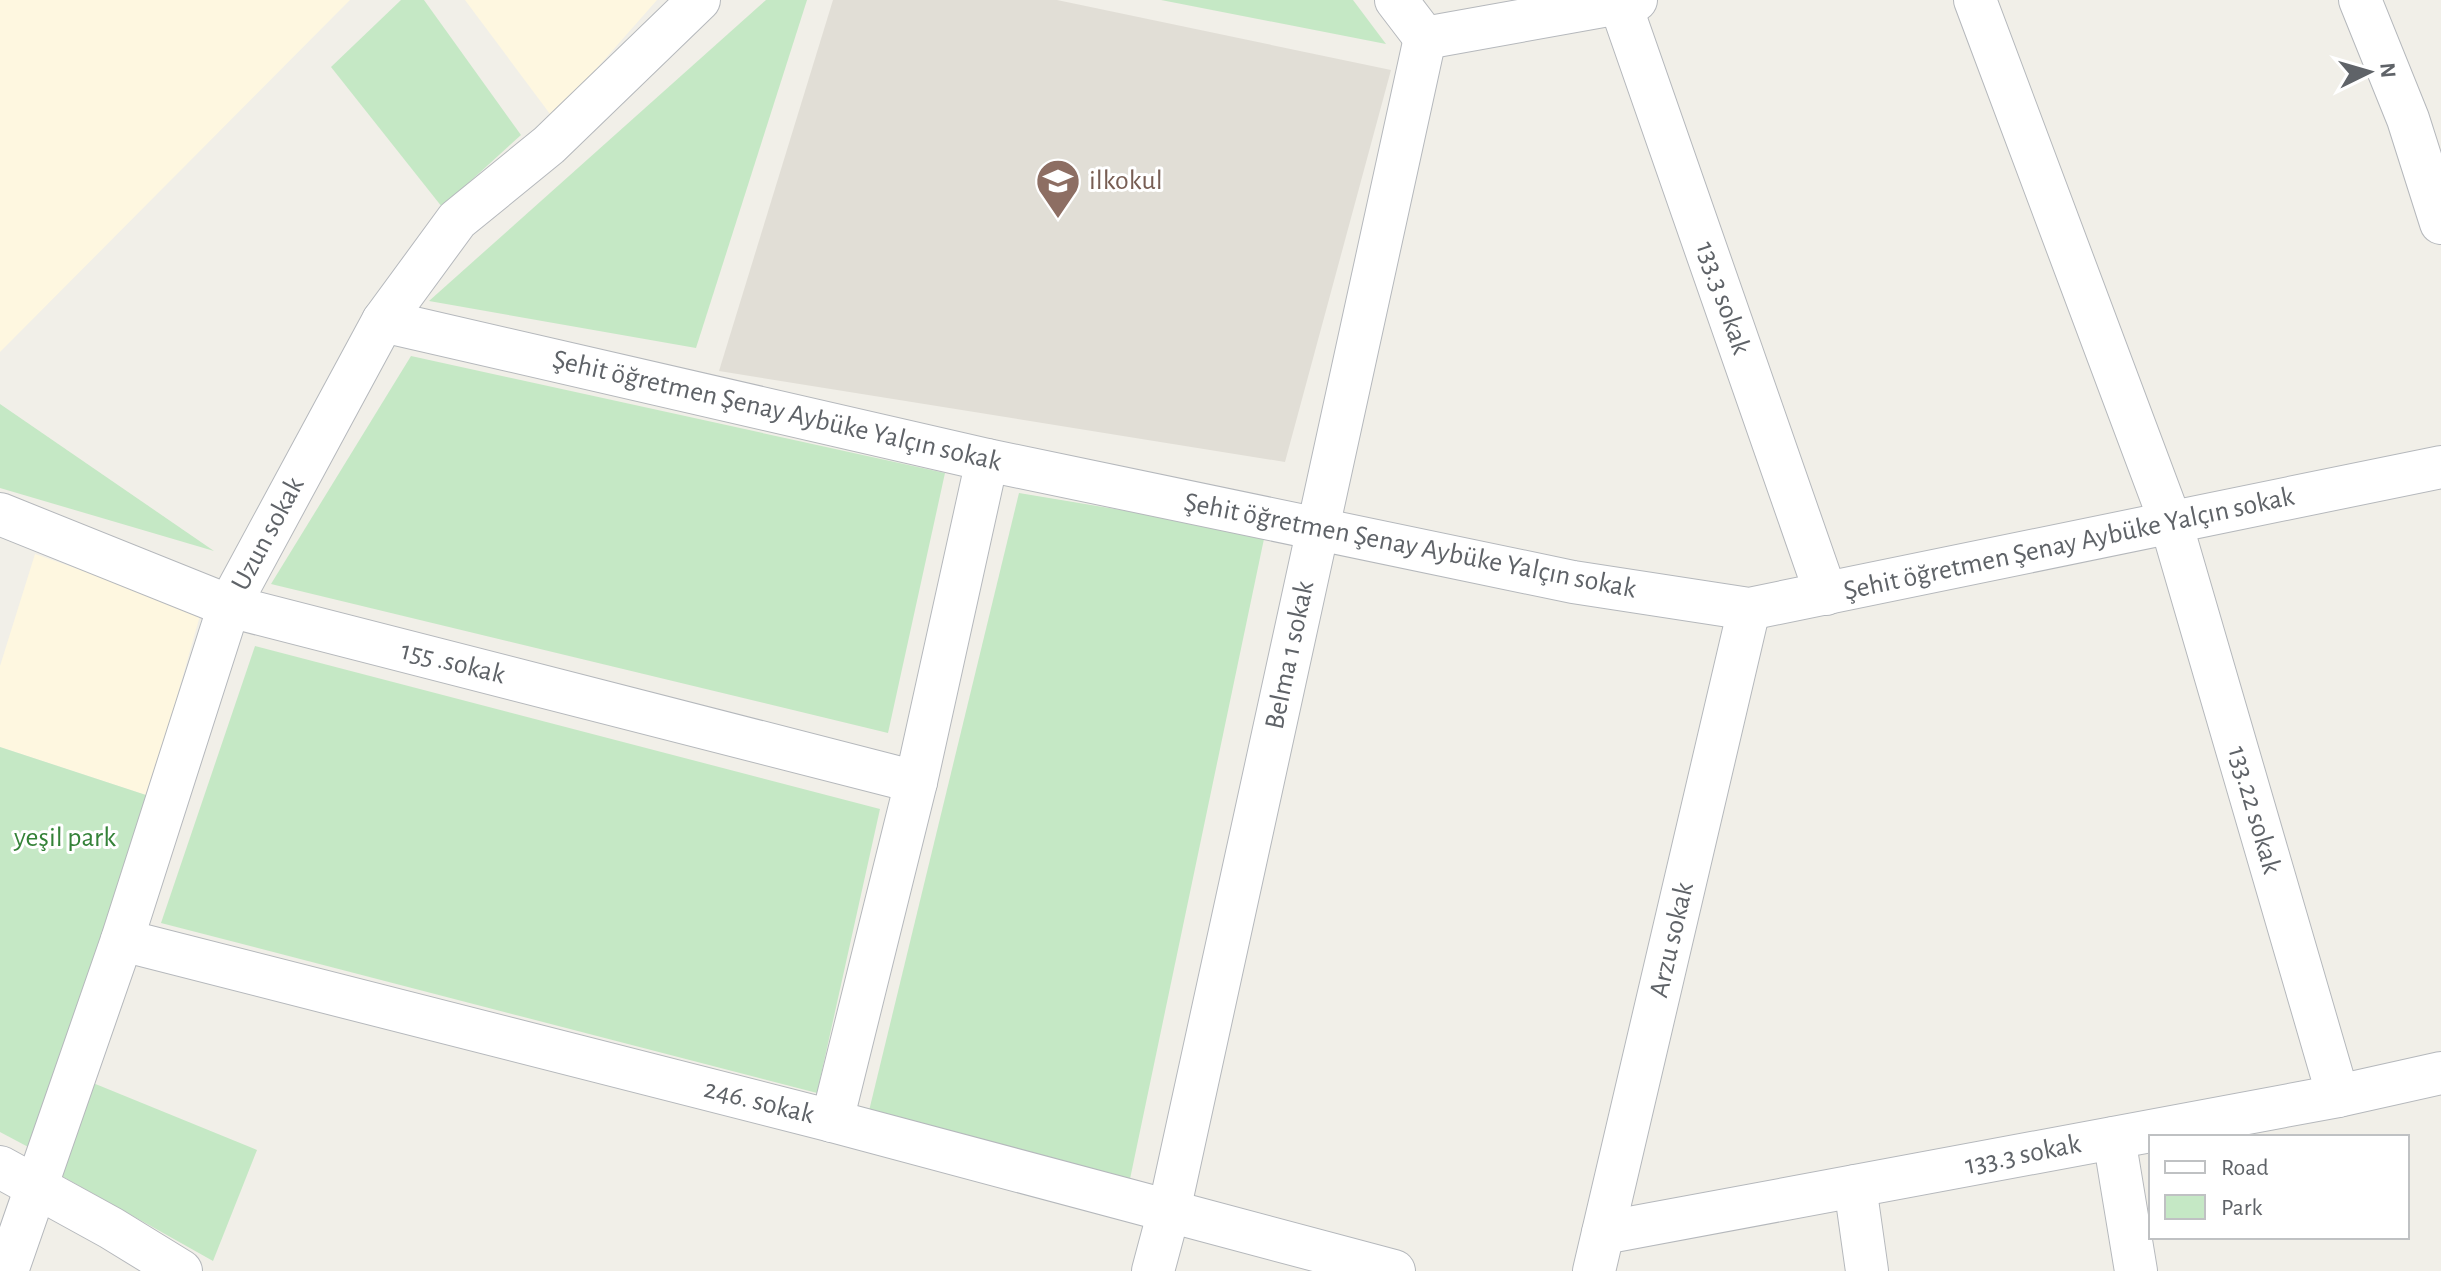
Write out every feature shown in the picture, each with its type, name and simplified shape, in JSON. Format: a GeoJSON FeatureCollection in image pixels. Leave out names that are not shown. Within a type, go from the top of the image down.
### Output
{"type":"FeatureCollection","features":[{"type":"Feature","properties":{"kind":"street","name":"Uzun sokak"},"geometry":{"type":"LineString","coordinates":[[7,1271],[122,940],[229,606],[383,321],[457,220],[549,145],[699,0]]}},
{"type":"Feature","properties":{"kind":"street"},"geometry":{"type":"LineString","coordinates":[[1396,0],[1425,38],[1628,2]]}},
{"type":"Feature","properties":{"kind":"street","name":"133.22 sokak"},"geometry":{"type":"LineString","coordinates":[[1975,0],[2171,523],[2338,1096]]}},
{"type":"Feature","properties":{"kind":"street"},"geometry":{"type":"LineString","coordinates":[[2360,0],[2408,119],[2441,223]]}},
{"type":"Feature","properties":{"kind":"street","name":"133.3 sokak"},"geometry":{"type":"LineString","coordinates":[[1628,2],[1826,594]]}},
{"type":"Feature","properties":{"kind":"street","name":"Belma 1 sokak"},"geometry":{"type":"LineString","coordinates":[[1153,1271],[1169,1211],[1425,38]]}},
{"type":"Feature","properties":{"kind":"street","name":"Şehit öğretmen Şenay Aybüke Yalçın sokak"},"geometry":{"type":"LineString","coordinates":[[383,321],[987,460],[1573,582],[1749,609],[2441,467]]}},
{"type":"Feature","properties":{"kind":"street"},"geometry":{"type":"LineString","coordinates":[[832,1121],[916,782],[987,460]]}},
{"type":"Feature","properties":{"kind":"street","name":"155 .sokak"},"geometry":{"type":"LineString","coordinates":[[0,514],[229,606],[916,782]]}},
{"type":"Feature","properties":{"kind":"street","name":"Arzu sokak"},"geometry":{"type":"LineString","coordinates":[[1599,1252],[1749,609]]}},
{"type":"Feature","properties":{"kind":"street","name":"246. sokak"},"geometry":{"type":"LineString","coordinates":[[122,940],[832,1121],[1394,1271]]}},
{"type":"Feature","properties":{"kind":"street","name":"133.3 sokak"},"geometry":{"type":"LineString","coordinates":[[1599,1252],[1855,1186],[2338,1096],[2441,1073]]}},
{"type":"Feature","properties":{"kind":"street"},"geometry":{"type":"LineString","coordinates":[[2114,1138],[2136,1271]]}},
{"type":"Feature","properties":{"kind":"street"},"geometry":{"type":"LineString","coordinates":[[0,1167],[111,1228],[181,1271]]}},
{"type":"Feature","properties":{"kind":"street"},"geometry":{"type":"LineString","coordinates":[[1855,1186],[1867,1271]]}},
{"type":"Feature","properties":{"kind":"shaded area"},"geometry":{"type":"Polygon","coordinates":[[[0,0],[350,0],[0,352],[0,0]]]}},
{"type":"Feature","properties":{"kind":"shaded area"},"geometry":{"type":"Polygon","coordinates":[[[465,0],[657,0],[553,118],[465,0]]]}},
{"type":"Feature","properties":{"kind":"shaded area","name":"ilkokul"},"geometry":{"type":"Polygon","coordinates":[[[833,0],[1057,0],[1391,70],[1285,462],[719,371],[833,0]]]}},
{"type":"Feature","properties":{"kind":"shaded area"},"geometry":{"type":"Polygon","coordinates":[[[35,554],[201,612],[149,796],[0,747],[0,666],[35,554]]]}},
{"type":"Feature","properties":{"kind":"green space"},"geometry":{"type":"Polygon","coordinates":[[[401,0],[424,0],[521,135],[442,207],[331,67],[401,0]]]}},
{"type":"Feature","properties":{"kind":"green space"},"geometry":{"type":"Polygon","coordinates":[[[766,0],[807,0],[696,348],[429,301],[766,0]]]}},
{"type":"Feature","properties":{"kind":"green space"},"geometry":{"type":"Polygon","coordinates":[[[1161,0],[1353,0],[1386,44],[1161,0]]]}},
{"type":"Feature","properties":{"kind":"green space"},"geometry":{"type":"Polygon","coordinates":[[[411,356],[945,473],[888,733],[271,584],[411,356]]]}},
{"type":"Feature","properties":{"kind":"green space"},"geometry":{"type":"Polygon","coordinates":[[[0,404],[214,551],[0,488],[0,404]]]}},
{"type":"Feature","properties":{"kind":"green space"},"geometry":{"type":"Polygon","coordinates":[[[1019,493],[1265,534],[1130,1179],[868,1115],[1019,493]]]}},
{"type":"Feature","properties":{"kind":"green space"},"geometry":{"type":"Polygon","coordinates":[[[255,646],[880,809],[817,1093],[161,923],[255,646]]]}},
{"type":"Feature","properties":{"kind":"green space","name":"yeşil park"},"geometry":{"type":"Polygon","coordinates":[[[0,747],[149,796],[32,1149],[0,1132],[0,747]]]}},
{"type":"Feature","properties":{"kind":"green space"},"geometry":{"type":"Polygon","coordinates":[[[93,1083],[257,1150],[213,1261],[60,1175],[93,1083]]]}},
{"type":"Feature","properties":{"kind":"place","name":"ilkokul"},"geometry":{"type":"Point","coordinates":[1058,220]}}]}
